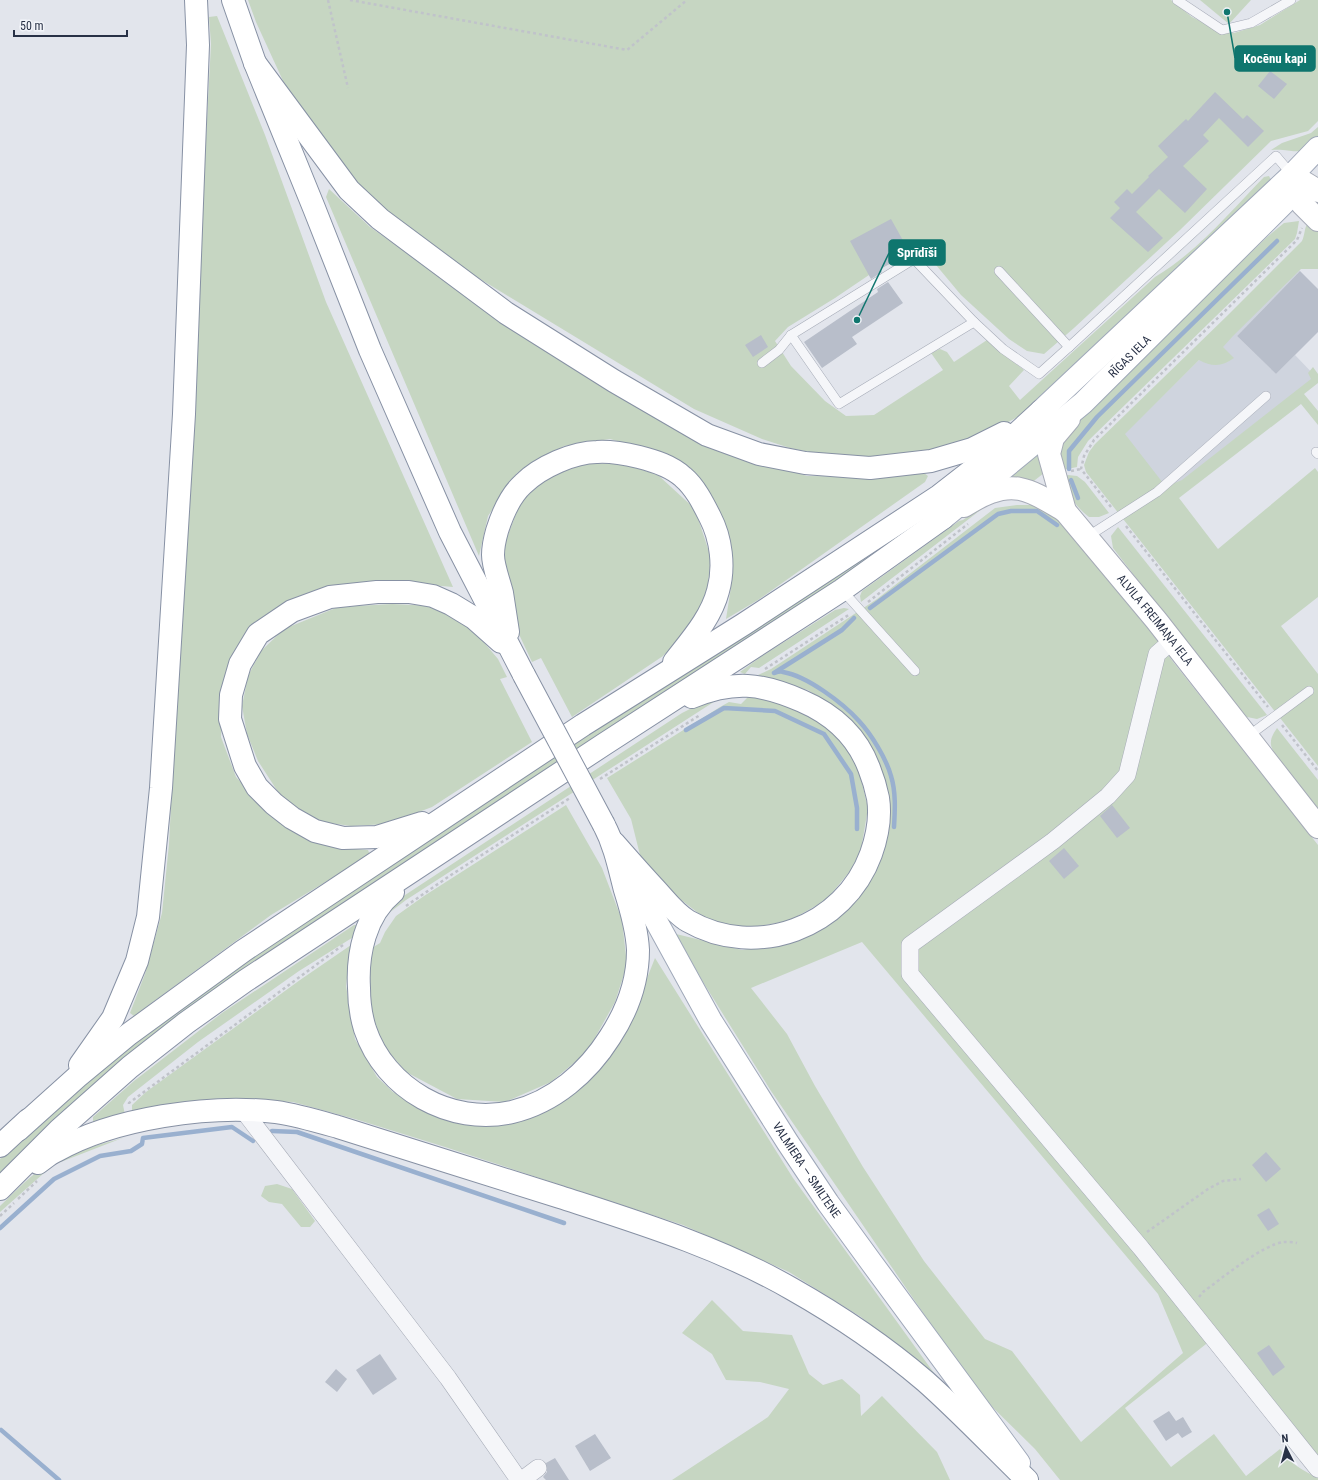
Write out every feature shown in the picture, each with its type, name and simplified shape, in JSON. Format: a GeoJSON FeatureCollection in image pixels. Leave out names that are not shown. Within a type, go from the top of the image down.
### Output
{"type":"FeatureCollection","features":[{"type":"Feature","properties":{"kind":"main road"},"geometry":{"type":"LineString","coordinates":[[18,1130],[74,1074],[113,1018],[137,961],[148,917],[160,788],[184,414],[198,45],[196,0]]}},
{"type":"Feature","properties":{"kind":"main road"},"geometry":{"type":"LineString","coordinates":[[233,0],[255,63],[370,350],[450,532],[510,651],[608,833],[634,919],[638,951],[634,985],[627,1005],[604,1046],[583,1071],[558,1092],[522,1109],[501,1114],[480,1115],[458,1112],[438,1106],[418,1096],[401,1083],[374,1049],[365,1029],[360,1006],[358,982],[359,966],[366,931],[386,898],[494,816]]}},
{"type":"Feature","properties":{"kind":"main road"},"geometry":{"type":"LineString","coordinates":[[255,63],[349,190],[380,219],[506,314],[614,381],[707,435],[759,454],[805,463],[870,468],[931,461],[972,449],[994,439],[1042,411]]}},
{"type":"Feature","properties":{"kind":"main road","name":"RĪGAS IELA"},"geometry":{"type":"LineString","coordinates":[[1042,411],[1292,175],[1318,148]]}},
{"type":"Feature","properties":{"kind":"main road"},"geometry":{"type":"LineString","coordinates":[[1292,175],[1318,191]]}},
{"type":"Feature","properties":{"kind":"main road"},"geometry":{"type":"LineString","coordinates":[[1292,175],[1302,204],[1311,221]]}},
{"type":"Feature","properties":{"kind":"main road","name":"RĪGAS IELA"},"geometry":{"type":"LineString","coordinates":[[943,518],[1083,403],[1285,202],[1292,175]]}},
{"type":"Feature","properties":{"kind":"main road","name":"ALVILA FREIMAŅA IELA"},"geometry":{"type":"LineString","coordinates":[[1083,403],[1053,438],[1049,454],[1065,511],[1156,620],[1318,827]]}},
{"type":"Feature","properties":{"kind":"main road"},"geometry":{"type":"LineString","coordinates":[[0,1146],[77,1077],[129,1034],[243,951],[583,725],[665,674],[939,496],[1002,447],[1042,411]]}},
{"type":"Feature","properties":{"kind":"main road"},"geometry":{"type":"LineString","coordinates":[[510,651],[502,594],[493,555],[497,531],[505,509],[523,484],[544,469],[569,457],[597,452],[629,455],[660,462],[683,477],[695,491],[706,509],[714,524],[720,545],[721,576],[718,591],[710,612],[702,626],[665,674]]}},
{"type":"Feature","properties":{"kind":"main road"},"geometry":{"type":"LineString","coordinates":[[0,1190],[65,1124],[130,1067],[245,981],[494,816],[842,590],[943,518],[978,498],[999,490],[1020,489],[1039,496],[1065,511]]}},
{"type":"Feature","properties":{"kind":"main road"},"geometry":{"type":"LineString","coordinates":[[448,814],[377,837],[350,838],[343,838],[315,831],[292,818],[274,804],[257,787],[245,766],[230,719],[231,695],[240,664],[258,634],[292,611],[330,598],[377,592],[409,592],[433,596],[451,604],[474,618],[510,651]]}},
{"type":"Feature","properties":{"kind":"main road"},"geometry":{"type":"LineString","coordinates":[[603,745],[693,697],[715,688],[738,685],[760,687],[788,694],[814,706],[842,727],[857,744],[866,760],[874,780],[878,799],[879,820],[875,842],[868,863],[851,889],[839,902],[809,925],[770,937],[728,937],[705,930],[687,920],[670,906],[608,833]]}},
{"type":"Feature","properties":{"kind":"main road","name":"VALMIERA — SMILTENE"},"geometry":{"type":"LineString","coordinates":[[608,833],[711,1021],[788,1143],[866,1256],[1032,1480]]}},
{"type":"Feature","properties":{"kind":"main road"},"geometry":{"type":"LineString","coordinates":[[0,1190],[56,1151],[105,1130],[158,1117],[212,1111],[243,1110],[276,1112],[338,1127],[626,1218],[682,1238],[739,1261],[791,1288],[848,1324],[902,1363],[925,1382],[1028,1480]]}},
{"type":"Feature","properties":{"kind":"street"},"geometry":{"type":"LineString","coordinates":[[1172,641],[1157,654],[1127,775],[1108,796],[1053,841],[910,945],[910,974],[1141,1248],[1318,1469]]}},
{"type":"Feature","properties":{"kind":"street"},"geometry":{"type":"LineString","coordinates":[[243,1110],[448,1378],[521,1480],[538,1468]]}},
{"type":"Feature","properties":{"kind":"lane"},"geometry":{"type":"LineString","coordinates":[[1177,0],[1222,30],[1250,23],[1290,0]]}},
{"type":"Feature","properties":{"kind":"lane"},"geometry":{"type":"LineString","coordinates":[[762,363],[779,350],[791,335],[914,259],[974,322],[1004,349],[1039,374],[1276,156],[1292,175]]}},
{"type":"Feature","properties":{"kind":"lane"},"geometry":{"type":"LineString","coordinates":[[999,270],[1069,347]]}},
{"type":"Feature","properties":{"kind":"lane"},"geometry":{"type":"LineString","coordinates":[[791,335],[839,404],[974,322]]}},
{"type":"Feature","properties":{"kind":"lane"},"geometry":{"type":"LineString","coordinates":[[1087,537],[1157,492],[1266,396]]}},
{"type":"Feature","properties":{"kind":"lane"},"geometry":{"type":"LineString","coordinates":[[842,590],[915,671]]}},
{"type":"Feature","properties":{"kind":"lane"},"geometry":{"type":"LineString","coordinates":[[1247,736],[1309,691]]}},
{"type":"Feature","properties":{"kind":"path"},"geometry":{"type":"LineString","coordinates":[[328,0],[348,88]]}},
{"type":"Feature","properties":{"kind":"path"},"geometry":{"type":"LineString","coordinates":[[350,0],[627,50],[687,0]]}},
{"type":"Feature","properties":{"kind":"path"},"geometry":{"type":"LineString","coordinates":[[1311,221],[1297,240],[1094,440],[1084,456],[1081,469],[1318,770]]}},
{"type":"Feature","properties":{"kind":"path"},"geometry":{"type":"LineString","coordinates":[[862,606],[973,520]]}},
{"type":"Feature","properties":{"kind":"path"},"geometry":{"type":"LineString","coordinates":[[762,670],[768,668],[852,612]]}},
{"type":"Feature","properties":{"kind":"path"},"geometry":{"type":"LineString","coordinates":[[598,780],[706,711]]}},
{"type":"Feature","properties":{"kind":"path"},"geometry":{"type":"LineString","coordinates":[[402,909],[451,875],[572,797]]}},
{"type":"Feature","properties":{"kind":"path"},"geometry":{"type":"LineString","coordinates":[[129,1107],[129,1103],[345,943]]}},
{"type":"Feature","properties":{"kind":"path"},"geometry":{"type":"LineString","coordinates":[[0,1216],[40,1179]]}},
{"type":"Feature","properties":{"kind":"path"},"geometry":{"type":"LineString","coordinates":[[1141,1248],[1147,1231],[1223,1181],[1241,1179]]}},
{"type":"Feature","properties":{"kind":"path"},"geometry":{"type":"LineString","coordinates":[[1190,1309],[1203,1292],[1250,1258],[1269,1247],[1284,1242],[1297,1243]]}},
{"type":"Feature","properties":{"kind":"shaded area"},"geometry":{"type":"Polygon","coordinates":[[[1295,265],[1300,271],[1237,336],[1276,374],[1295,355],[1318,379],[1164,499],[1115,443],[1295,265]]]}},
{"type":"Feature","properties":{"kind":"green space"},"geometry":{"type":"Polygon","coordinates":[[[248,0],[1171,0],[1192,17],[1222,32],[1234,33],[1260,25],[1300,0],[1318,0],[1318,121],[1308,131],[1271,141],[1180,230],[1044,354],[1027,351],[1009,339],[961,295],[921,247],[869,275],[788,327],[775,341],[791,366],[825,401],[846,416],[874,415],[943,370],[931,353],[940,349],[947,352],[954,362],[987,340],[1024,370],[1009,386],[1020,400],[1155,277],[1185,256],[1199,244],[1264,177],[1269,176],[1271,180],[1027,412],[988,433],[945,450],[883,456],[829,456],[790,448],[762,439],[694,409],[429,248],[347,180],[284,83],[256,22],[248,0]]]}},
{"type":"Feature","properties":{"kind":"green space"},"geometry":{"type":"Polygon","coordinates":[[[1200,0],[1251,0],[1229,24],[1200,0]]]}},
{"type":"Feature","properties":{"kind":"green space"},"geometry":{"type":"Polygon","coordinates":[[[217,16],[265,135],[326,302],[453,587],[386,581],[327,586],[289,600],[255,622],[233,653],[223,689],[221,737],[236,777],[275,819],[314,842],[368,850],[370,855],[271,915],[134,1016],[130,1013],[145,974],[162,913],[169,844],[211,44],[209,17],[217,16]]]}},
{"type":"Feature","properties":{"kind":"green space"},"geometry":{"type":"Polygon","coordinates":[[[1318,127],[1318,136],[1301,150],[1271,150],[1282,143],[1311,133],[1318,127]]]}},
{"type":"Feature","properties":{"kind":"green space"},"geometry":{"type":"Polygon","coordinates":[[[329,189],[370,227],[450,283],[717,448],[807,476],[888,477],[924,473],[928,476],[925,482],[758,600],[726,619],[731,587],[729,540],[710,497],[670,456],[610,439],[564,446],[517,473],[488,516],[479,556],[326,197],[329,189]]]}},
{"type":"Feature","properties":{"kind":"green space"},"geometry":{"type":"Polygon","coordinates":[[[1299,221],[1295,239],[1088,441],[1078,457],[1077,467],[1058,471],[1061,443],[1070,428],[1267,237],[1284,223],[1299,221]]]}},
{"type":"Feature","properties":{"kind":"green space"},"geometry":{"type":"Polygon","coordinates":[[[1308,223],[1318,231],[1318,269],[1301,269],[1233,336],[1223,347],[1234,358],[1230,361],[1217,365],[1208,364],[1199,360],[1125,434],[1163,483],[1172,484],[1182,480],[1311,379],[1308,373],[1313,367],[1318,374],[1318,383],[1304,394],[1318,411],[1318,425],[1301,404],[1179,498],[1218,549],[1315,468],[1318,472],[1318,597],[1281,626],[1318,674],[1318,766],[1086,472],[1084,465],[1089,452],[1095,444],[1302,241],[1308,223]]]}},
{"type":"Feature","properties":{"kind":"green space"},"geometry":{"type":"Polygon","coordinates":[[[1038,451],[1044,473],[1030,484],[1008,478],[1038,451]]]}},
{"type":"Feature","properties":{"kind":"green space"},"geometry":{"type":"Polygon","coordinates":[[[583,463],[624,464],[658,475],[695,509],[711,558],[707,592],[692,625],[663,656],[572,717],[541,658],[532,662],[508,611],[500,556],[521,501],[552,474],[583,463]]]}},
{"type":"Feature","properties":{"kind":"green space"},"geometry":{"type":"Polygon","coordinates":[[[1068,475],[1077,476],[1085,482],[1109,513],[1099,517],[1089,517],[1084,513],[1072,500],[1060,479],[1068,475]]]}},
{"type":"Feature","properties":{"kind":"green space"},"geometry":{"type":"Polygon","coordinates":[[[986,504],[987,505],[861,602],[860,596],[862,591],[959,521],[963,520],[986,504]]]}},
{"type":"Feature","properties":{"kind":"green space"},"geometry":{"type":"Polygon","coordinates":[[[945,505],[795,611],[378,885],[2,1174],[0,1172],[0,1159],[84,1082],[151,1027],[372,873],[945,505]]]}},
{"type":"Feature","properties":{"kind":"green space"},"geometry":{"type":"Polygon","coordinates":[[[1017,505],[1040,505],[1062,522],[1129,603],[1174,663],[1318,845],[1318,1458],[1220,1333],[1125,1408],[1171,1467],[1214,1434],[1246,1476],[1280,1449],[1292,1462],[1318,1478],[1318,1480],[1060,1480],[1035,1449],[978,1393],[771,1091],[703,982],[676,934],[742,950],[794,941],[886,836],[844,715],[808,690],[763,678],[758,675],[771,669],[877,599],[995,508],[1017,505]],[[862,942],[751,988],[787,1034],[815,1086],[863,1167],[924,1261],[985,1339],[1012,1351],[1081,1442],[1183,1353],[1158,1294],[862,942]]]}},
{"type":"Feature","properties":{"kind":"green space"},"geometry":{"type":"Polygon","coordinates":[[[1118,527],[1267,715],[1257,719],[1247,717],[1218,684],[1113,548],[1111,536],[1118,527]]]}},
{"type":"Feature","properties":{"kind":"green space"},"geometry":{"type":"Polygon","coordinates":[[[392,604],[434,606],[458,618],[476,633],[498,659],[507,677],[500,679],[532,742],[432,807],[387,824],[351,826],[315,821],[280,795],[258,761],[247,734],[242,706],[248,676],[261,651],[284,629],[338,607],[392,604]]]}},
{"type":"Feature","properties":{"kind":"green space"},"geometry":{"type":"Polygon","coordinates":[[[844,608],[849,609],[759,668],[751,667],[745,674],[740,672],[762,656],[835,610],[844,608]]]}},
{"type":"Feature","properties":{"kind":"green space"},"geometry":{"type":"Polygon","coordinates":[[[750,695],[802,707],[848,746],[859,771],[868,808],[861,850],[851,870],[826,900],[789,921],[742,929],[706,919],[672,893],[640,855],[631,819],[607,778],[720,707],[729,702],[741,704],[750,695]]]}},
{"type":"Feature","properties":{"kind":"green space"},"geometry":{"type":"Polygon","coordinates":[[[723,696],[406,900],[385,916],[396,901],[682,713],[710,699],[723,696]]]}},
{"type":"Feature","properties":{"kind":"green space"},"geometry":{"type":"Polygon","coordinates":[[[1277,728],[1318,780],[1318,810],[1284,767],[1273,750],[1271,740],[1277,728]]]}},
{"type":"Feature","properties":{"kind":"green space"},"geometry":{"type":"Polygon","coordinates":[[[566,805],[602,868],[622,920],[627,965],[615,1002],[587,1052],[551,1082],[505,1102],[457,1099],[406,1072],[387,1050],[371,1018],[367,980],[372,948],[380,943],[385,932],[396,916],[424,896],[566,805]]]}},
{"type":"Feature","properties":{"kind":"green space"},"geometry":{"type":"Polygon","coordinates":[[[354,925],[358,925],[355,936],[299,971],[198,1042],[128,1097],[123,1105],[125,1115],[93,1122],[93,1117],[134,1081],[222,1013],[354,925]]]}},
{"type":"Feature","properties":{"kind":"green space"},"geometry":{"type":"Polygon","coordinates":[[[351,945],[346,986],[355,1039],[377,1077],[393,1092],[424,1110],[474,1125],[529,1117],[586,1083],[623,1039],[655,958],[793,1178],[939,1380],[861,1317],[789,1272],[683,1225],[445,1147],[355,1119],[293,1102],[224,1098],[164,1105],[132,1112],[132,1105],[146,1092],[300,980],[351,945]]]}},
{"type":"Feature","properties":{"kind":"green space"},"geometry":{"type":"Polygon","coordinates":[[[125,1137],[53,1165],[0,1212],[0,1206],[18,1188],[45,1166],[78,1151],[125,1137]]]}},
{"type":"Feature","properties":{"kind":"green space"},"geometry":{"type":"Polygon","coordinates":[[[277,1184],[292,1189],[315,1221],[310,1227],[301,1227],[282,1204],[269,1202],[261,1196],[265,1186],[277,1184]]]}},
{"type":"Feature","properties":{"kind":"green space"},"geometry":{"type":"Polygon","coordinates":[[[712,1300],[743,1331],[792,1335],[809,1374],[823,1385],[842,1379],[860,1395],[861,1416],[882,1396],[937,1452],[950,1480],[672,1480],[768,1417],[789,1389],[760,1382],[726,1380],[712,1354],[682,1333],[712,1300]]]}},
{"type":"Feature","properties":{"kind":"building"},"geometry":{"type":"Polygon","coordinates":[[[1270,71],[1287,84],[1274,99],[1258,86],[1270,71]]]}},
{"type":"Feature","properties":{"kind":"building"},"geometry":{"type":"Polygon","coordinates":[[[1215,92],[1243,119],[1247,115],[1264,131],[1248,147],[1219,118],[1203,135],[1209,141],[1183,166],[1207,189],[1185,213],[1159,189],[1136,212],[1163,238],[1148,252],[1110,218],[1120,208],[1114,202],[1127,189],[1132,194],[1168,157],[1158,146],[1186,119],[1188,121],[1215,92]]]}},
{"type":"Feature","properties":{"kind":"building"},"geometry":{"type":"Polygon","coordinates":[[[891,219],[910,253],[880,269],[882,272],[871,279],[850,241],[891,219]]]}},
{"type":"Feature","properties":{"kind":"building"},"geometry":{"type":"Polygon","coordinates":[[[1300,271],[1318,289],[1318,332],[1276,374],[1237,336],[1300,271]]]}},
{"type":"Feature","properties":{"kind":"building"},"geometry":{"type":"Polygon","coordinates":[[[888,282],[903,303],[852,337],[857,344],[822,368],[804,342],[878,292],[877,289],[888,282]]]}},
{"type":"Feature","properties":{"kind":"building"},"geometry":{"type":"Polygon","coordinates":[[[761,335],[768,347],[753,357],[745,345],[761,335]]]}},
{"type":"Feature","properties":{"kind":"building"},"geometry":{"type":"Polygon","coordinates":[[[1112,805],[1130,828],[1117,838],[1100,816],[1112,805]]]}},
{"type":"Feature","properties":{"kind":"building"},"geometry":{"type":"Polygon","coordinates":[[[1064,848],[1079,866],[1064,879],[1049,861],[1064,848]]]}},
{"type":"Feature","properties":{"kind":"building"},"geometry":{"type":"Polygon","coordinates":[[[1266,1152],[1281,1169],[1266,1182],[1252,1165],[1266,1152]]]}},
{"type":"Feature","properties":{"kind":"building"},"geometry":{"type":"Polygon","coordinates":[[[1269,1208],[1279,1224],[1268,1231],[1257,1215],[1269,1208]]]}},
{"type":"Feature","properties":{"kind":"building"},"geometry":{"type":"Polygon","coordinates":[[[1269,1345],[1285,1367],[1273,1376],[1257,1353],[1269,1345]]]}},
{"type":"Feature","properties":{"kind":"building"},"geometry":{"type":"Polygon","coordinates":[[[380,1354],[397,1379],[373,1395],[356,1370],[380,1354]]]}},
{"type":"Feature","properties":{"kind":"building"},"geometry":{"type":"Polygon","coordinates":[[[336,1369],[347,1379],[337,1392],[325,1382],[336,1369]]]}},
{"type":"Feature","properties":{"kind":"building"},"geometry":{"type":"Polygon","coordinates":[[[1169,1411],[1176,1421],[1183,1417],[1192,1432],[1182,1438],[1178,1433],[1166,1441],[1153,1421],[1169,1411]]]}},
{"type":"Feature","properties":{"kind":"building"},"geometry":{"type":"Polygon","coordinates":[[[595,1434],[611,1458],[590,1471],[575,1446],[595,1434]]]}},
{"type":"Feature","properties":{"kind":"building"},"geometry":{"type":"Polygon","coordinates":[[[555,1458],[569,1480],[546,1480],[543,1477],[547,1472],[546,1463],[555,1458]]]}},
{"type":"Feature","properties":{"kind":"waterway"},"geometry":{"type":"LineString","coordinates":[[1069,469],[1069,451],[1097,417],[1277,241]]}},
{"type":"Feature","properties":{"kind":"waterway"},"geometry":{"type":"LineString","coordinates":[[1071,480],[1078,498]]}},
{"type":"Feature","properties":{"kind":"waterway"},"geometry":{"type":"LineString","coordinates":[[870,608],[998,514],[1011,511],[1037,511],[1057,525]]}},
{"type":"Feature","properties":{"kind":"waterway"},"geometry":{"type":"LineString","coordinates":[[854,618],[842,630],[774,673],[781,672],[792,675],[803,679],[824,691],[844,706],[864,726],[882,754],[893,782],[895,808],[894,827]]}},
{"type":"Feature","properties":{"kind":"waterway"},"geometry":{"type":"LineString","coordinates":[[686,730],[724,708],[775,711],[824,734],[851,774],[857,808],[857,829]]}},
{"type":"Feature","properties":{"kind":"waterway"},"geometry":{"type":"LineString","coordinates":[[0,1228],[54,1179],[100,1156],[131,1151],[142,1144],[143,1138],[232,1127],[253,1141]]}},
{"type":"Feature","properties":{"kind":"waterway"},"geometry":{"type":"LineString","coordinates":[[272,1131],[297,1132],[564,1223]]}},
{"type":"Feature","properties":{"kind":"waterway"},"geometry":{"type":"LineString","coordinates":[[1,1430],[59,1480]]}},
{"type":"Feature","properties":{"kind":"place","name":"Kocēnu kapi"},"geometry":{"type":"Point","coordinates":[1227,12]}},
{"type":"Feature","properties":{"kind":"place","name":"Sprīdīši"},"geometry":{"type":"Point","coordinates":[857,320]}}]}
